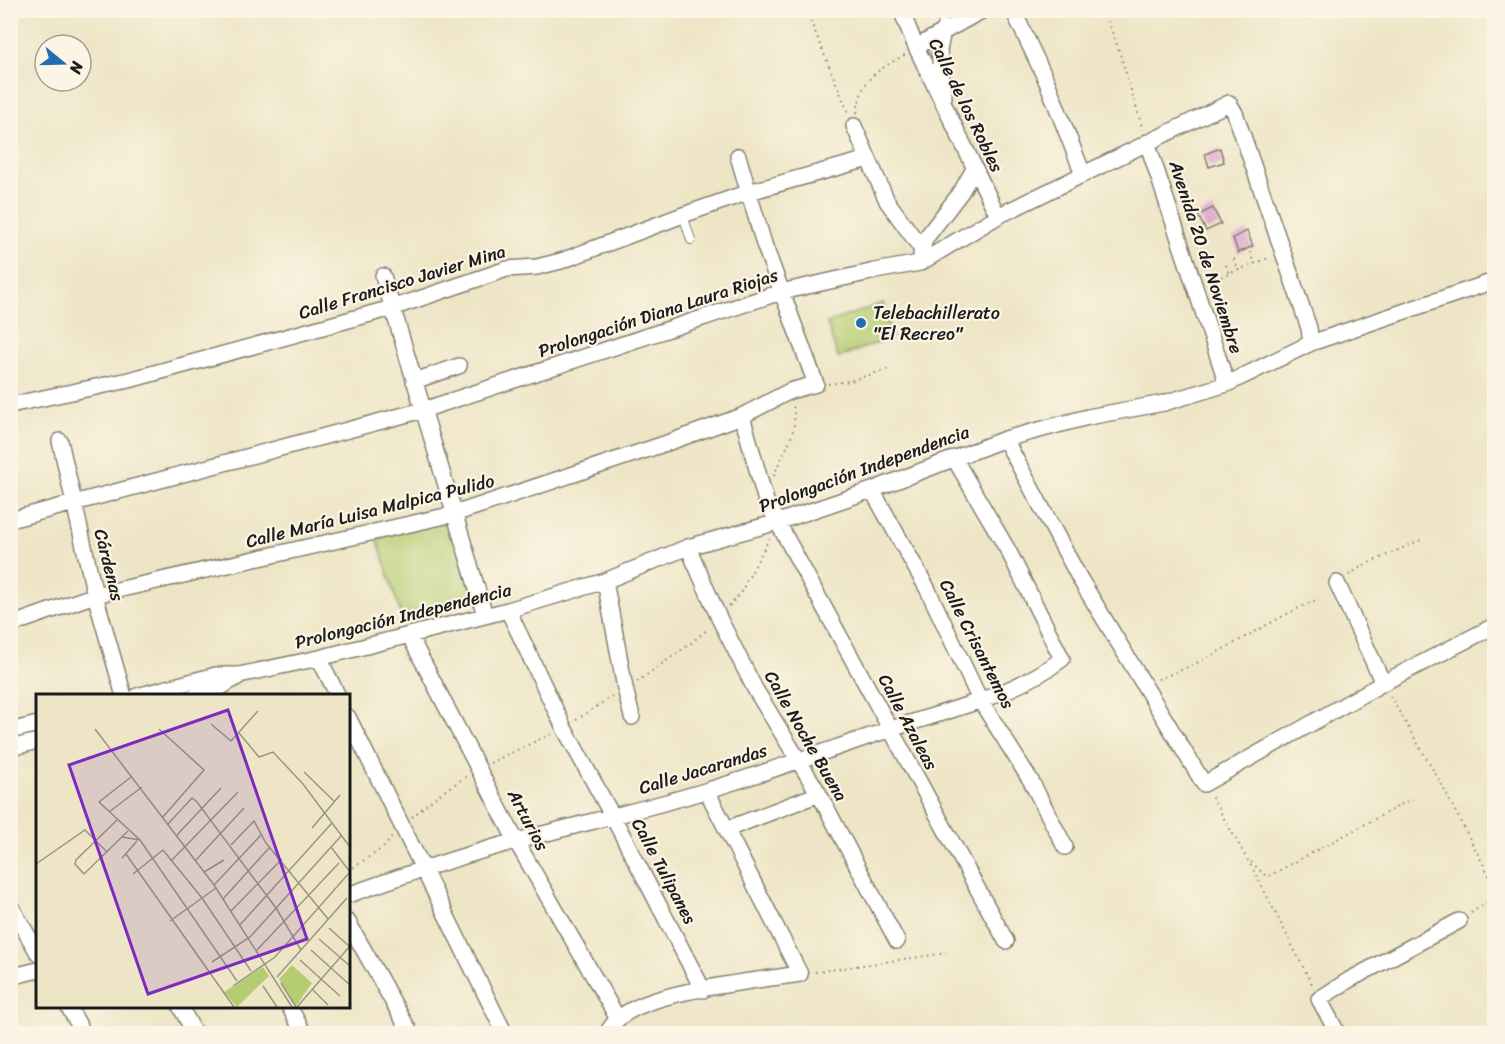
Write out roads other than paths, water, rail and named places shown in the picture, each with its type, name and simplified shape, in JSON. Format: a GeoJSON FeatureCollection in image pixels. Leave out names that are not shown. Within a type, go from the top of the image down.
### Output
{"type":"FeatureCollection","features":[{"type":"Feature","properties":{"kind":"street","name":"Calle de los Robles"},"geometry":{"type":"LineString","coordinates":[[901,10],[916,48],[998,216]]}},
{"type":"Feature","properties":{"kind":"street"},"geometry":{"type":"LineString","coordinates":[[916,48],[983,10]]}},
{"type":"Feature","properties":{"kind":"street"},"geometry":{"type":"LineString","coordinates":[[1013,10],[1047,81],[1083,174]]}},
{"type":"Feature","properties":{"kind":"street"},"geometry":{"type":"LineString","coordinates":[[943,31],[939,50],[946,108]]}},
{"type":"Feature","properties":{"kind":"street","name":"Prolongación Diana Laura Riojas"},"geometry":{"type":"LineString","coordinates":[[10,520],[423,410],[782,292],[875,271],[921,256],[1147,142],[1230,103],[1309,328],[1311,343]]}},
{"type":"Feature","properties":{"kind":"street"},"geometry":{"type":"LineString","coordinates":[[854,126],[887,201],[921,256]]}},
{"type":"Feature","properties":{"kind":"street","name":"Avenida 20 de Noviembre"},"geometry":{"type":"LineString","coordinates":[[1147,142],[1227,384]]}},
{"type":"Feature","properties":{"kind":"street"},"geometry":{"type":"LineString","coordinates":[[738,156],[764,244],[782,292]]}},
{"type":"Feature","properties":{"kind":"street","name":"Calle Francisco Javier Mina"},"geometry":{"type":"LineString","coordinates":[[10,405],[129,380],[392,308],[507,269],[537,267],[561,261],[683,214],[749,192],[868,159]]}},
{"type":"Feature","properties":{"kind":"street"},"geometry":{"type":"LineString","coordinates":[[921,256],[925,239],[961,192],[974,169]]}},
{"type":"Feature","properties":{"kind":"street"},"geometry":{"type":"LineString","coordinates":[[383,276],[485,615]]}},
{"type":"Feature","properties":{"kind":"street","name":"Prolongación Independencia"},"geometry":{"type":"LineString","coordinates":[[200,694],[221,686],[239,675],[319,658],[508,610],[605,581],[688,547],[778,522],[1005,439],[1088,417],[1164,403],[1227,384],[1311,343],[1494,281]]}},
{"type":"Feature","properties":{"kind":"street","name":"Calle María Luisa Malpica Pulido"},"geometry":{"type":"LineString","coordinates":[[10,625],[95,595],[454,514],[607,464],[741,416],[790,391],[816,384],[782,292]]}},
{"type":"Feature","properties":{"kind":"street"},"geometry":{"type":"LineString","coordinates":[[414,381],[459,366]]}},
{"type":"Feature","properties":{"kind":"street","name":"Calle Azaleas"},"geometry":{"type":"LineString","coordinates":[[741,416],[766,501],[1006,940]]}},
{"type":"Feature","properties":{"kind":"street"},"geometry":{"type":"LineString","coordinates":[[1005,439],[1112,635],[1204,784],[1383,683],[1494,626]]}},
{"type":"Feature","properties":{"kind":"street","name":"Cárdenas"},"geometry":{"type":"LineString","coordinates":[[60,441],[95,595],[123,694]]}},
{"type":"Feature","properties":{"kind":"street","name":"Calle Jacarandas"},"geometry":{"type":"LineString","coordinates":[[350,894],[424,868],[516,841],[707,791],[980,700],[1031,680],[1062,659],[1009,552],[954,458]]}},
{"type":"Feature","properties":{"kind":"street","name":"Calle Crisantemos"},"geometry":{"type":"LineString","coordinates":[[872,489],[927,588],[980,700],[1031,781],[1065,847]]}},
{"type":"Feature","properties":{"kind":"street","name":"Calle Noche Buena"},"geometry":{"type":"LineString","coordinates":[[688,547],[719,618],[755,689],[819,794],[897,941]]}},
{"type":"Feature","properties":{"kind":"street"},"geometry":{"type":"LineString","coordinates":[[605,581],[632,717]]}},
{"type":"Feature","properties":{"kind":"street"},"geometry":{"type":"LineString","coordinates":[[1337,583],[1383,683]]}},
{"type":"Feature","properties":{"kind":"street","name":"Calle Tulipanes"},"geometry":{"type":"LineString","coordinates":[[508,610],[564,728],[703,990]]}},
{"type":"Feature","properties":{"kind":"street","name":"Arturios"},"geometry":{"type":"LineString","coordinates":[[409,635],[516,841],[618,1019]]}},
{"type":"Feature","properties":{"kind":"street"},"geometry":{"type":"LineString","coordinates":[[319,658],[337,694]]}},
{"type":"Feature","properties":{"kind":"street","name":"Prolongación Independencia"},"geometry":{"type":"LineString","coordinates":[[155,694],[221,686]]}},
{"type":"Feature","properties":{"kind":"street"},"geometry":{"type":"LineString","coordinates":[[350,721],[505,1034]]}},
{"type":"Feature","properties":{"kind":"street"},"geometry":{"type":"LineString","coordinates":[[10,731],[36,728]]}},
{"type":"Feature","properties":{"kind":"street"},"geometry":{"type":"LineString","coordinates":[[10,748],[36,742]]}},
{"type":"Feature","properties":{"kind":"street"},"geometry":{"type":"LineString","coordinates":[[606,1034],[618,1019],[646,1003],[675,995],[800,974],[707,791]]}},
{"type":"Feature","properties":{"kind":"street"},"geometry":{"type":"LineString","coordinates":[[727,829],[819,794]]}},
{"type":"Feature","properties":{"kind":"street"},"geometry":{"type":"LineString","coordinates":[[10,905],[36,950]]}},
{"type":"Feature","properties":{"kind":"street"},"geometry":{"type":"LineString","coordinates":[[1338,1034],[1319,999],[1349,980],[1459,921]]}},
{"type":"Feature","properties":{"kind":"street"},"geometry":{"type":"LineString","coordinates":[[350,926],[411,1034]]}},
{"type":"Feature","properties":{"kind":"street"},"geometry":{"type":"LineString","coordinates":[[10,977],[36,970]]}},
{"type":"Feature","properties":{"kind":"street"},"geometry":{"type":"LineString","coordinates":[[69,1008],[84,1034]]}},
{"type":"Feature","properties":{"kind":"street"},"geometry":{"type":"LineString","coordinates":[[181,1008],[195,1034]]}},
{"type":"Feature","properties":{"kind":"street"},"geometry":{"type":"LineString","coordinates":[[290,1008],[304,1034]]}},
{"type":"Feature","properties":{"kind":"lane"},"geometry":{"type":"LineString","coordinates":[[942,10],[943,31]]}},
{"type":"Feature","properties":{"kind":"lane"},"geometry":{"type":"LineString","coordinates":[[683,214],[691,240]]}},
{"type":"Feature","properties":{"kind":"place","name":"Telebachillerato \"El Recreo\""},"geometry":{"type":"Point","coordinates":[861,323]}}]}
